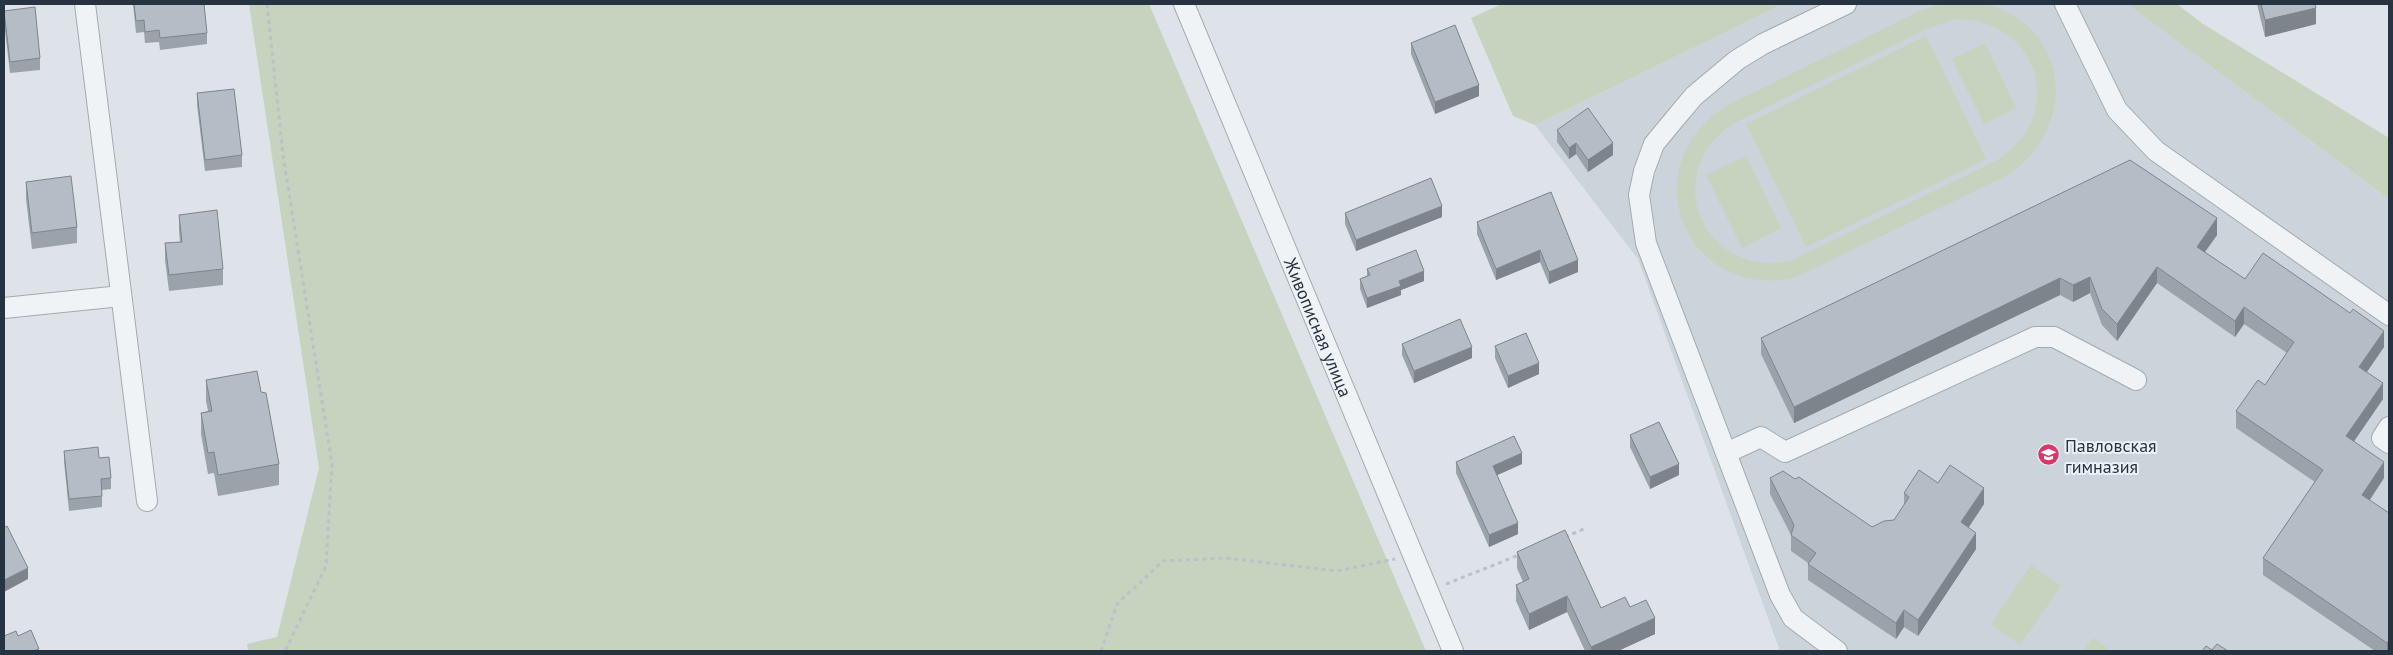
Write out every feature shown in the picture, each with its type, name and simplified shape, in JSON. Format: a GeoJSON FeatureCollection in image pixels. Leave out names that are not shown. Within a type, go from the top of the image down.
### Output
{"type":"FeatureCollection","features":[{"type":"Feature","properties":{"kind":"street"},"geometry":{"type":"LineString","coordinates":[[85,4],[147,501]]}},
{"type":"Feature","properties":{"kind":"street","name":"Живописная улица"},"geometry":{"type":"LineString","coordinates":[[1184,4],[1452,651]]}},
{"type":"Feature","properties":{"kind":"street"},"geometry":{"type":"LineString","coordinates":[[1837,651],[1793,618],[1780,595],[1646,243],[1639,196],[1644,171],[1654,144],[1694,96],[1737,60],[1763,44],[1846,4]]}},
{"type":"Feature","properties":{"kind":"street"},"geometry":{"type":"LineString","coordinates":[[2065,4],[2108,93],[2128,123],[2156,151],[2389,315]]}},
{"type":"Feature","properties":{"kind":"street"},"geometry":{"type":"LineString","coordinates":[[4,308],[121,296]]}},
{"type":"Feature","properties":{"kind":"street"},"geometry":{"type":"LineString","coordinates":[[1726,453],[1761,437],[1786,452],[2035,337],[2054,337],[2136,380]]}},
{"type":"Feature","properties":{"kind":"street"},"geometry":{"type":"LineString","coordinates":[[2389,427],[2382,438],[2389,443]]}},
{"type":"Feature","properties":{"kind":"path"},"geometry":{"type":"LineString","coordinates":[[267,4],[283,155],[332,464],[326,566],[285,651]]}},
{"type":"Feature","properties":{"kind":"path"},"geometry":{"type":"LineString","coordinates":[[1556,540],[1584,529]]}},
{"type":"Feature","properties":{"kind":"path"},"geometry":{"type":"LineString","coordinates":[[1427,592],[1528,551]]}},
{"type":"Feature","properties":{"kind":"path"},"geometry":{"type":"LineString","coordinates":[[1101,651],[1117,604],[1163,561],[1226,558],[1337,572],[1412,556]]}},
{"type":"Feature","properties":{"kind":"shaded area","name":"Павловская гимназия"},"geometry":{"type":"Polygon","coordinates":[[[1783,4],[2127,4],[2389,199],[2389,651],[1780,651],[1638,259],[1535,125],[1783,4]]]}},
{"type":"Feature","properties":{"kind":"green space"},"geometry":{"type":"Polygon","coordinates":[[[249,4],[1149,4],[1426,651],[248,651],[247,644],[277,637],[319,468],[249,4]]]}},
{"type":"Feature","properties":{"kind":"green space"},"geometry":{"type":"Polygon","coordinates":[[[1502,4],[1783,4],[1535,125],[1513,116],[1471,18],[1502,4]]]}},
{"type":"Feature","properties":{"kind":"green space"},"geometry":{"type":"Polygon","coordinates":[[[1941,4],[1994,6],[2025,24],[2043,44],[2053,67],[2056,91],[2052,115],[2042,139],[2026,160],[2004,177],[1794,278],[1755,279],[1723,269],[1699,248],[1683,222],[1677,191],[1682,160],[1698,130],[1728,105],[1922,10],[1941,4]],[[1956,19],[1931,27],[1736,122],[1712,142],[1699,166],[1695,191],[1700,216],[1713,237],[1733,253],[1759,262],[1790,261],[1996,161],[2018,142],[2032,120],[2037,97],[2034,74],[2025,52],[2008,35],[1985,23],[1956,19]]]}},
{"type":"Feature","properties":{"kind":"green space"},"geometry":{"type":"Polygon","coordinates":[[[2127,4],[2177,4],[2203,24],[2389,138],[2389,199],[2127,4]]]}},
{"type":"Feature","properties":{"kind":"green space"},"geometry":{"type":"Polygon","coordinates":[[[1926,36],[1986,159],[1806,247],[1746,124],[1926,36]]]}},
{"type":"Feature","properties":{"kind":"green space"},"geometry":{"type":"Polygon","coordinates":[[[1985,43],[2016,108],[1984,124],[1952,59],[1985,43]]]}},
{"type":"Feature","properties":{"kind":"green space"},"geometry":{"type":"Polygon","coordinates":[[[1746,156],[1781,228],[1742,248],[1706,175],[1746,156]]]}},
{"type":"Feature","properties":{"kind":"green space"},"geometry":{"type":"Polygon","coordinates":[[[2031,565],[2061,586],[2020,645],[1991,624],[2031,565]]]}},
{"type":"Feature","properties":{"kind":"green space"},"geometry":{"type":"Polygon","coordinates":[[[2093,638],[2111,651],[2083,651],[2093,638]]]}},
{"type":"Feature","properties":{"kind":"building"},"geometry":{"type":"Polygon","coordinates":[[[134,4],[204,4],[207,33],[160,38],[159,30],[145,32],[144,20],[136,21],[134,4]]]}},
{"type":"Feature","properties":{"kind":"building"},"geometry":{"type":"Polygon","coordinates":[[[2261,4],[2315,4],[2316,8],[2265,20],[2261,4]]]}},
{"type":"Feature","properties":{"kind":"building"},"geometry":{"type":"Polygon","coordinates":[[[35,7],[40,58],[10,62],[4,11],[35,7]]]}},
{"type":"Feature","properties":{"kind":"building"},"geometry":{"type":"Polygon","coordinates":[[[1455,25],[1479,85],[1435,102],[1411,43],[1455,25]]]}},
{"type":"Feature","properties":{"kind":"building"},"geometry":{"type":"Polygon","coordinates":[[[234,89],[242,155],[205,160],[197,93],[234,89]]]}},
{"type":"Feature","properties":{"kind":"building"},"geometry":{"type":"Polygon","coordinates":[[[1588,108],[1613,143],[1588,160],[1576,143],[1569,148],[1557,130],[1588,108]]]}},
{"type":"Feature","properties":{"kind":"building"},"geometry":{"type":"Polygon","coordinates":[[[2130,160],[2217,218],[2197,247],[2245,279],[2263,253],[2350,313],[2353,309],[2384,331],[2359,367],[2383,383],[2346,436],[2384,462],[2362,495],[2389,513],[2389,640],[2387,643],[2263,558],[2323,470],[2236,411],[2258,380],[2265,385],[2294,342],[2244,307],[2235,321],[2157,267],[2117,324],[2102,309],[2090,277],[2073,285],[2060,278],[1794,407],[1761,338],[2130,160]]]}},
{"type":"Feature","properties":{"kind":"building"},"geometry":{"type":"Polygon","coordinates":[[[71,176],[77,227],[32,233],[26,182],[71,176]]]}},
{"type":"Feature","properties":{"kind":"building"},"geometry":{"type":"Polygon","coordinates":[[[1431,178],[1442,206],[1356,240],[1345,213],[1431,178]]]}},
{"type":"Feature","properties":{"kind":"building"},"geometry":{"type":"Polygon","coordinates":[[[1551,192],[1578,260],[1549,272],[1540,250],[1496,269],[1477,222],[1551,192]]]}},
{"type":"Feature","properties":{"kind":"building"},"geometry":{"type":"Polygon","coordinates":[[[217,210],[223,269],[169,275],[165,243],[182,242],[179,215],[217,210]]]}},
{"type":"Feature","properties":{"kind":"building"},"geometry":{"type":"Polygon","coordinates":[[[1416,250],[1424,271],[1399,281],[1401,286],[1367,298],[1360,279],[1370,275],[1367,269],[1416,250]]]}},
{"type":"Feature","properties":{"kind":"building"},"geometry":{"type":"Polygon","coordinates":[[[1460,319],[1472,347],[1414,371],[1402,344],[1460,319]]]}},
{"type":"Feature","properties":{"kind":"building"},"geometry":{"type":"Polygon","coordinates":[[[1526,333],[1539,363],[1508,376],[1495,346],[1526,333]]]}},
{"type":"Feature","properties":{"kind":"building"},"geometry":{"type":"Polygon","coordinates":[[[257,371],[261,392],[266,393],[279,464],[218,475],[214,452],[208,453],[201,413],[212,411],[206,380],[257,371]]]}},
{"type":"Feature","properties":{"kind":"building"},"geometry":{"type":"Polygon","coordinates":[[[1659,422],[1679,464],[1650,477],[1630,435],[1659,422]]]}},
{"type":"Feature","properties":{"kind":"building"},"geometry":{"type":"Polygon","coordinates":[[[1514,436],[1522,453],[1493,466],[1518,523],[1489,535],[1456,462],[1514,436]]]}},
{"type":"Feature","properties":{"kind":"building"},"geometry":{"type":"Polygon","coordinates":[[[98,447],[99,458],[109,457],[111,478],[101,479],[102,496],[69,499],[64,451],[98,447]]]}},
{"type":"Feature","properties":{"kind":"building"},"geometry":{"type":"Polygon","coordinates":[[[1950,465],[1984,488],[1961,522],[1976,533],[1918,620],[1904,610],[1896,623],[1808,564],[1816,553],[1791,535],[1794,525],[1770,478],[1783,471],[1795,479],[1799,477],[1872,527],[1884,521],[1894,520],[1909,497],[1904,493],[1919,470],[1938,483],[1950,465]]]}},
{"type":"Feature","properties":{"kind":"building"},"geometry":{"type":"Polygon","coordinates":[[[7,526],[28,568],[4,580],[4,528],[7,526]]]}},
{"type":"Feature","properties":{"kind":"building"},"geometry":{"type":"Polygon","coordinates":[[[1565,530],[1601,608],[1625,597],[1630,607],[1646,600],[1655,618],[1591,647],[1567,596],[1529,614],[1516,585],[1529,579],[1517,552],[1565,530]]]}},
{"type":"Feature","properties":{"kind":"building"},"geometry":{"type":"Polygon","coordinates":[[[31,630],[39,649],[33,651],[4,651],[4,636],[16,631],[18,636],[31,630]]]}},
{"type":"Feature","properties":{"kind":"building"},"geometry":{"type":"Polygon","coordinates":[[[2217,644],[2228,651],[2202,651],[2206,646],[2212,650],[2217,644]]]}},
{"type":"Feature","properties":{"kind":"place","name":"Павловская гимназия"},"geometry":{"type":"Point","coordinates":[2049,455]}}]}
